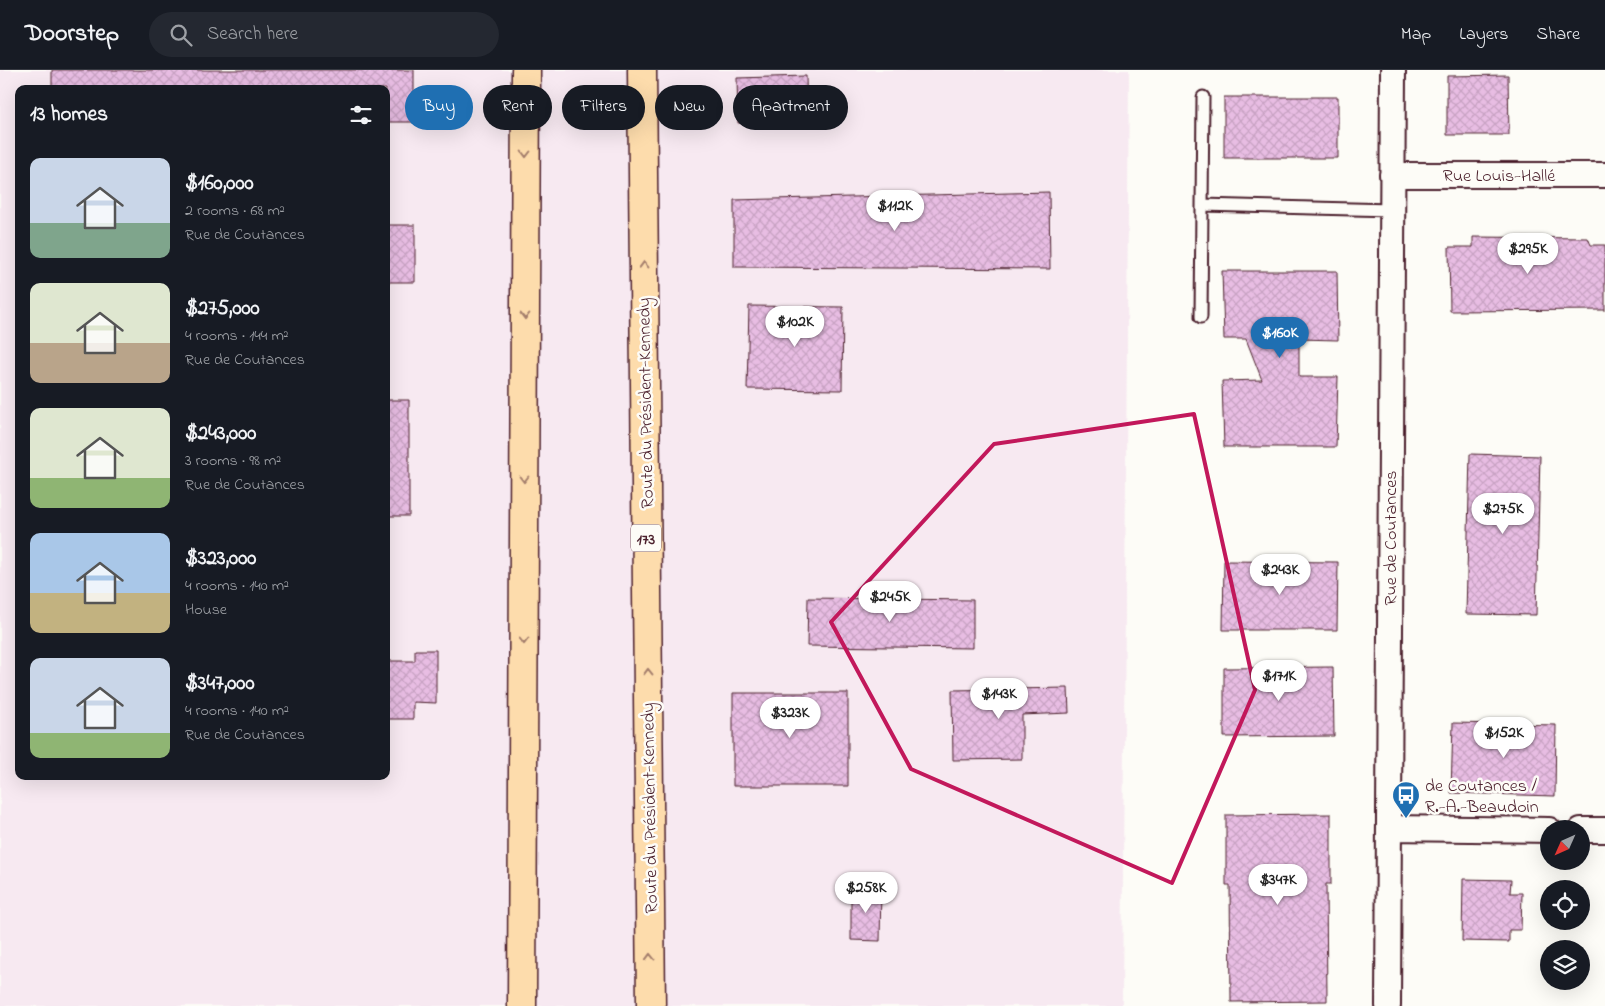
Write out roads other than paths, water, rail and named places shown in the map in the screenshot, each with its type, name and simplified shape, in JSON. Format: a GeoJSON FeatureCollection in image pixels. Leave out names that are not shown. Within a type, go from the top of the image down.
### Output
{"type":"FeatureCollection","features":[{"type":"Feature","properties":{"kind":"main road"},"geometry":{"type":"LineString","coordinates":[[522,1006],[526,70]]}},
{"type":"Feature","properties":{"kind":"main road","name":"Route du Président-Kennedy"},"geometry":{"type":"LineString","coordinates":[[642,70],[651,1006]]}},
{"type":"Feature","properties":{"kind":"street","name":"Rue de Coutances"},"geometry":{"type":"LineString","coordinates":[[1388,1006],[1393,70]]}},
{"type":"Feature","properties":{"kind":"street","name":"Rue Louis-Hallé"},"geometry":{"type":"LineString","coordinates":[[1392,175],[1605,175]]}},
{"type":"Feature","properties":{"kind":"street"},"geometry":{"type":"LineString","coordinates":[[1389,828],[1540,830]]}},
{"type":"Feature","properties":{"kind":"street"},"geometry":{"type":"LineString","coordinates":[[1590,830],[1605,830]]}},
{"type":"Feature","properties":{"kind":"lane"},"geometry":{"type":"LineString","coordinates":[[1202,317],[1203,97]]}},
{"type":"Feature","properties":{"kind":"lane"},"geometry":{"type":"LineString","coordinates":[[1202,204],[1392,210]]}},
{"type":"Feature","properties":{"kind":"place","name":"de Coutances / R.-A.-Beaudoin"},"geometry":{"type":"Point","coordinates":[1406,819]}}]}
